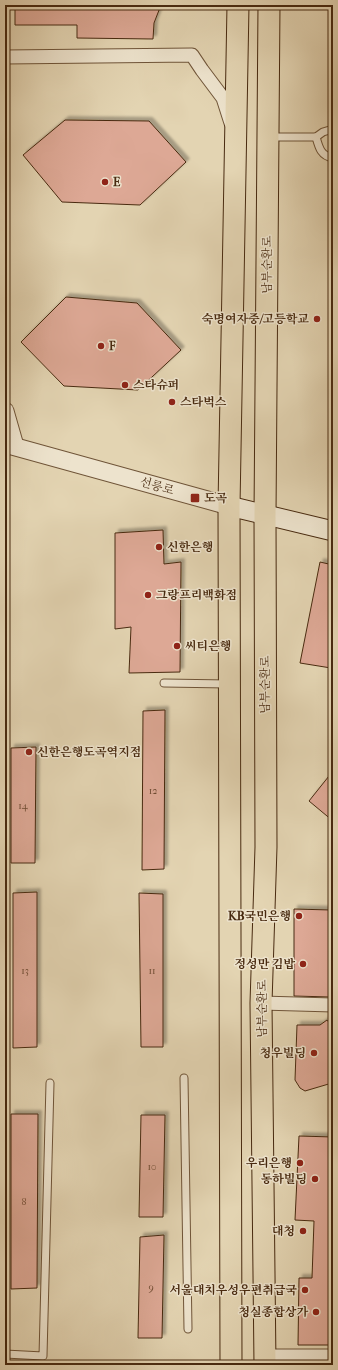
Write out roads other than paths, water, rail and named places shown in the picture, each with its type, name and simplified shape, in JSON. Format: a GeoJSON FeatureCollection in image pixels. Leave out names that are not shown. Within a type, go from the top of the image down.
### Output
{"type":"FeatureCollection","features":[{"type":"Feature","properties":{"kind":"main road"},"geometry":{"type":"LineString","coordinates":[[230,1365],[229,506],[238,5]]}},
{"type":"Feature","properties":{"kind":"main road","name":"남부순환로"},"geometry":{"type":"LineString","coordinates":[[265,1361],[261,1003],[266,847],[265,516],[269,5]]}},
{"type":"Feature","properties":{"kind":"main road","name":"선릉로"},"geometry":{"type":"LineString","coordinates":[[229,506],[265,516],[333,531]]}},
{"type":"Feature","properties":{"kind":"street"},"geometry":{"type":"LineString","coordinates":[[5,57],[192,55],[223,98],[235,138]]}},
{"type":"Feature","properties":{"kind":"street"},"geometry":{"type":"LineString","coordinates":[[5,411],[8,446]]}},
{"type":"Feature","properties":{"kind":"street","name":"선릉로"},"geometry":{"type":"LineString","coordinates":[[8,446],[229,506]]}},
{"type":"Feature","properties":{"kind":"street"},"geometry":{"type":"LineString","coordinates":[[261,1003],[333,1005]]}},
{"type":"Feature","properties":{"kind":"street"},"geometry":{"type":"LineString","coordinates":[[265,1361],[333,1356]]}},
{"type":"Feature","properties":{"kind":"lane"},"geometry":{"type":"LineString","coordinates":[[268,137],[316,137],[323,132],[333,129]]}},
{"type":"Feature","properties":{"kind":"lane"},"geometry":{"type":"LineString","coordinates":[[316,137],[319,149],[324,155],[333,158]]}},
{"type":"Feature","properties":{"kind":"lane"},"geometry":{"type":"LineString","coordinates":[[164,683],[229,684]]}},
{"type":"Feature","properties":{"kind":"lane"},"geometry":{"type":"LineString","coordinates":[[184,1078],[188,1330]]}},
{"type":"Feature","properties":{"kind":"lane"},"geometry":{"type":"LineString","coordinates":[[5,1354],[43,1356],[50,1083]]}},
{"type":"Feature","properties":{"kind":"place","name":"E"},"geometry":{"type":"Point","coordinates":[105,182]}},
{"type":"Feature","properties":{"kind":"place","name":"숙명여자중/고등학교"},"geometry":{"type":"Point","coordinates":[317,319]}},
{"type":"Feature","properties":{"kind":"place","name":"F"},"geometry":{"type":"Point","coordinates":[101,346]}},
{"type":"Feature","properties":{"kind":"place","name":"스타슈퍼"},"geometry":{"type":"Point","coordinates":[125,385]}},
{"type":"Feature","properties":{"kind":"place","name":"스타벅스"},"geometry":{"type":"Point","coordinates":[172,402]}},
{"type":"Feature","properties":{"kind":"place","name":"도곡"},"geometry":{"type":"Point","coordinates":[195,498]}},
{"type":"Feature","properties":{"kind":"place","name":"신한은행"},"geometry":{"type":"Point","coordinates":[159,547]}},
{"type":"Feature","properties":{"kind":"place","name":"그랑프리백화점"},"geometry":{"type":"Point","coordinates":[148,595]}},
{"type":"Feature","properties":{"kind":"place","name":"씨티은행"},"geometry":{"type":"Point","coordinates":[177,646]}},
{"type":"Feature","properties":{"kind":"place","name":"신한은행도곡역지점"},"geometry":{"type":"Point","coordinates":[29,752]}},
{"type":"Feature","properties":{"kind":"place","name":"KB국민은행"},"geometry":{"type":"Point","coordinates":[299,916]}},
{"type":"Feature","properties":{"kind":"place","name":"정성만 김밥"},"geometry":{"type":"Point","coordinates":[303,964]}},
{"type":"Feature","properties":{"kind":"place","name":"청우빌딩"},"geometry":{"type":"Point","coordinates":[314,1053]}},
{"type":"Feature","properties":{"kind":"place","name":"우리은행"},"geometry":{"type":"Point","coordinates":[300,1163]}},
{"type":"Feature","properties":{"kind":"place","name":"동하빌딩"},"geometry":{"type":"Point","coordinates":[315,1179]}},
{"type":"Feature","properties":{"kind":"place","name":"대청"},"geometry":{"type":"Point","coordinates":[303,1231]}},
{"type":"Feature","properties":{"kind":"place","name":"서울대치우성우편취급국"},"geometry":{"type":"Point","coordinates":[305,1290]}},
{"type":"Feature","properties":{"kind":"place","name":"청실종합상가"},"geometry":{"type":"Point","coordinates":[316,1312]}}]}
